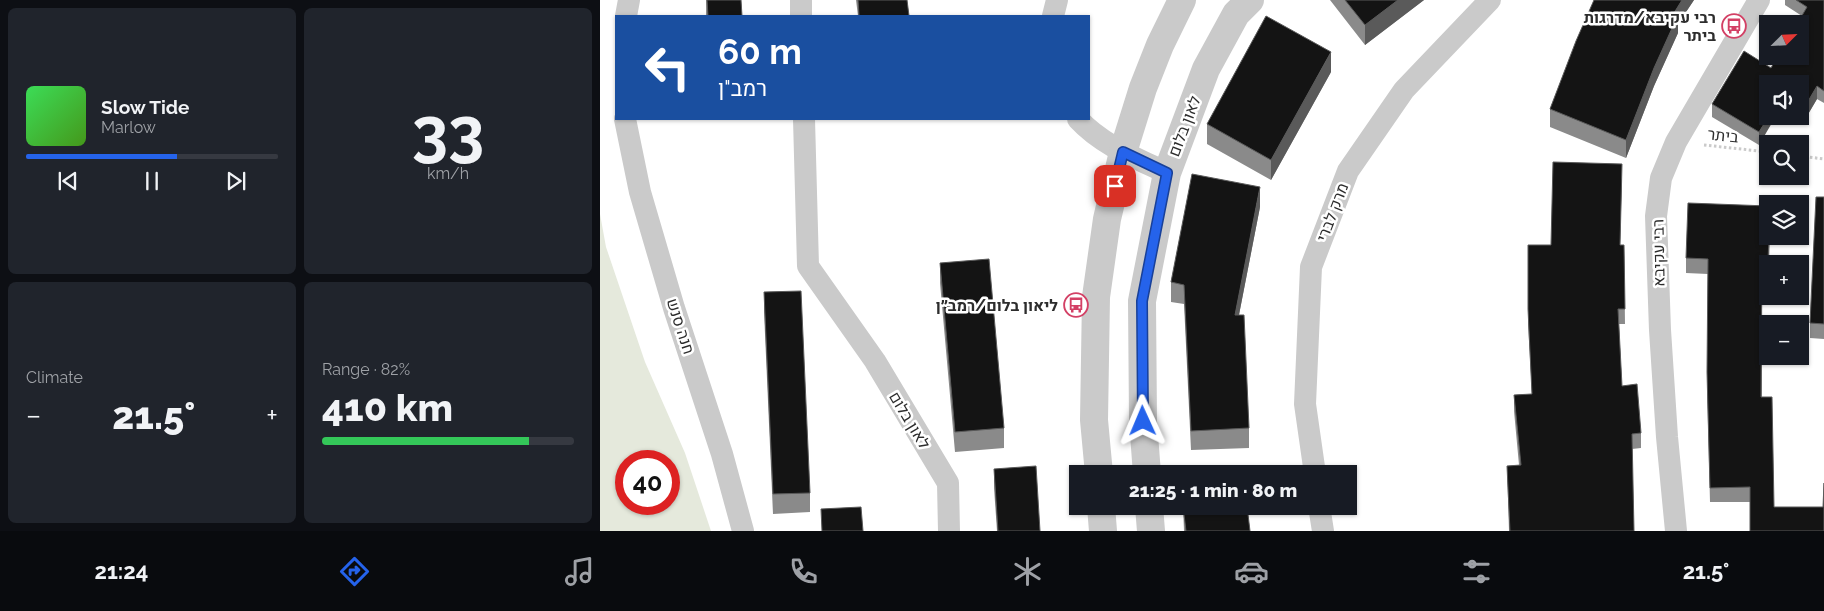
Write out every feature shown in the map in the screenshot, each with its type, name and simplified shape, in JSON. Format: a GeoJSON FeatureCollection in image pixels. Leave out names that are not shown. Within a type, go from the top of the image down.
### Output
{"type":"FeatureCollection","features":[{"type":"Feature","properties":{"kind":"street"},"geometry":{"type":"LineString","coordinates":[[626,15],[629,0]]}},
{"type":"Feature","properties":{"kind":"street"},"geometry":{"type":"LineString","coordinates":[[801,0],[801,15]]}},
{"type":"Feature","properties":{"kind":"street"},"geometry":{"type":"LineString","coordinates":[[1053,15],[1057,0]]}},
{"type":"Feature","properties":{"kind":"street"},"geometry":{"type":"LineString","coordinates":[[1098,465],[1094,420],[1096,297],[1107,219],[1123,152],[1149,71],[1182,0]]}},
{"type":"Feature","properties":{"kind":"street","name":"לאון בלום"},"geometry":{"type":"LineString","coordinates":[[1146,465],[1143,421],[1142,301],[1167,173],[1206,69],[1236,14],[1250,0]]}},
{"type":"Feature","properties":{"kind":"street","name":"מרק לברי"},"geometry":{"type":"LineString","coordinates":[[1314,465],[1305,404],[1311,267],[1348,171],[1404,90],[1490,0]]}},
{"type":"Feature","properties":{"kind":"street","name":"רבי עקיבא"},"geometry":{"type":"LineString","coordinates":[[1676,531],[1667,437],[1660,330],[1656,216],[1662,178],[1676,142],[1759,0]]}},
{"type":"Feature","properties":{"kind":"street","name":"חנה סנש"},"geometry":{"type":"LineString","coordinates":[[625,120],[640,192],[674,308],[722,454],[743,531]]}},
{"type":"Feature","properties":{"kind":"street","name":"לאון בלום"},"geometry":{"type":"LineString","coordinates":[[804,120],[808,266],[875,361],[948,483],[949,531]]}},
{"type":"Feature","properties":{"kind":"street"},"geometry":{"type":"LineString","coordinates":[[1079,120],[1086,127],[1123,152],[1167,173]]}},
{"type":"Feature","properties":{"kind":"street"},"geometry":{"type":"LineString","coordinates":[[1102,515],[1104,531]]}},
{"type":"Feature","properties":{"kind":"street"},"geometry":{"type":"LineString","coordinates":[[1150,515],[1151,531]]}},
{"type":"Feature","properties":{"kind":"street"},"geometry":{"type":"LineString","coordinates":[[1320,515],[1323,531]]}},
{"type":"Feature","properties":{"kind":"path","name":"ביתר"},"geometry":{"type":"LineString","coordinates":[[1676,142],[1759,151]]}},
{"type":"Feature","properties":{"kind":"path"},"geometry":{"type":"LineString","coordinates":[[1809,157],[1824,159]]}},
{"type":"Feature","properties":{"kind":"shaded area"},"geometry":{"type":"Polygon","coordinates":[[[600,214],[606,247],[645,362],[685,453],[711,531],[600,531],[600,214]]]}},
{"type":"Feature","properties":{"kind":"building"},"geometry":{"type":"Polygon","coordinates":[[[707,0],[741,0],[742,15],[708,15],[707,0]]]}},
{"type":"Feature","properties":{"kind":"building"},"geometry":{"type":"Polygon","coordinates":[[[858,0],[907,0],[909,15],[859,15],[858,0]]]}},
{"type":"Feature","properties":{"kind":"building"},"geometry":{"type":"Polygon","coordinates":[[[1345,0],[1398,0],[1365,25],[1345,0]]]}},
{"type":"Feature","properties":{"kind":"building"},"geometry":{"type":"Polygon","coordinates":[[[1594,0],[1682,0],[1674,13],[1678,15],[1654,68],[1626,140],[1550,109],[1594,0]]]}},
{"type":"Feature","properties":{"kind":"building"},"geometry":{"type":"Polygon","coordinates":[[[1796,0],[1824,0],[1824,91],[1817,86],[1809,100],[1809,75],[1759,75],[1759,125],[1763,125],[1759,132],[1712,104],[1744,51],[1759,60],[1759,65],[1766,65],[1771,68],[1773,65],[1809,65],[1809,15],[1802,15],[1807,7],[1796,0]]]}},
{"type":"Feature","properties":{"kind":"building"},"geometry":{"type":"Polygon","coordinates":[[[1266,16],[1331,52],[1271,160],[1207,124],[1266,16]]]}},
{"type":"Feature","properties":{"kind":"building"},"geometry":{"type":"Polygon","coordinates":[[[1553,162],[1622,164],[1620,245],[1624,245],[1625,309],[1618,309],[1622,386],[1637,384],[1641,433],[1632,434],[1634,531],[1510,531],[1507,466],[1521,465],[1514,395],[1532,394],[1528,309],[1528,245],[1551,245],[1553,162]]]}},
{"type":"Feature","properties":{"kind":"building"},"geometry":{"type":"Polygon","coordinates":[[[1192,174],[1260,187],[1235,315],[1244,315],[1249,428],[1191,431],[1184,285],[1171,282],[1192,174]]]}},
{"type":"Feature","properties":{"kind":"building"},"geometry":{"type":"Polygon","coordinates":[[[1816,197],[1824,197],[1824,324],[1810,323],[1816,197]]]}},
{"type":"Feature","properties":{"kind":"building"},"geometry":{"type":"Polygon","coordinates":[[[1688,203],[1759,206],[1759,245],[1769,245],[1768,255],[1759,255],[1759,305],[1762,305],[1762,315],[1759,315],[1759,365],[1761,365],[1761,397],[1772,397],[1774,507],[1823,507],[1824,483],[1824,531],[1750,531],[1750,487],[1710,488],[1707,372],[1708,259],[1686,258],[1688,203]]]}},
{"type":"Feature","properties":{"kind":"building"},"geometry":{"type":"Polygon","coordinates":[[[989,259],[1004,428],[955,432],[940,263],[989,259]]]}},
{"type":"Feature","properties":{"kind":"building"},"geometry":{"type":"Polygon","coordinates":[[[801,291],[810,493],[773,494],[764,292],[801,291]]]}},
{"type":"Feature","properties":{"kind":"building"},"geometry":{"type":"Polygon","coordinates":[[[1036,466],[1040,531],[998,531],[994,469],[1036,466]]]}},
{"type":"Feature","properties":{"kind":"building"},"geometry":{"type":"Polygon","coordinates":[[[861,507],[863,531],[822,531],[821,509],[861,507]]]}},
{"type":"Feature","properties":{"kind":"building"},"geometry":{"type":"Polygon","coordinates":[[[1184,515],[1248,515],[1250,531],[1186,531],[1184,515]]]}},
{"type":"Feature","properties":{"kind":"place","name":"רבי עקיבא/מדרגות ביתר"},"geometry":{"type":"Point","coordinates":[1734,26]}},
{"type":"Feature","properties":{"kind":"place","name":"ליאון בלום/רמב״ן"},"geometry":{"type":"Point","coordinates":[1076,305]}},
{"type":"Feature","properties":{"kind":"route"},"geometry":{"type":"LineString","coordinates":[[1115,186],[1123,152],[1167,173],[1142,301],[1143,421]]}}]}
